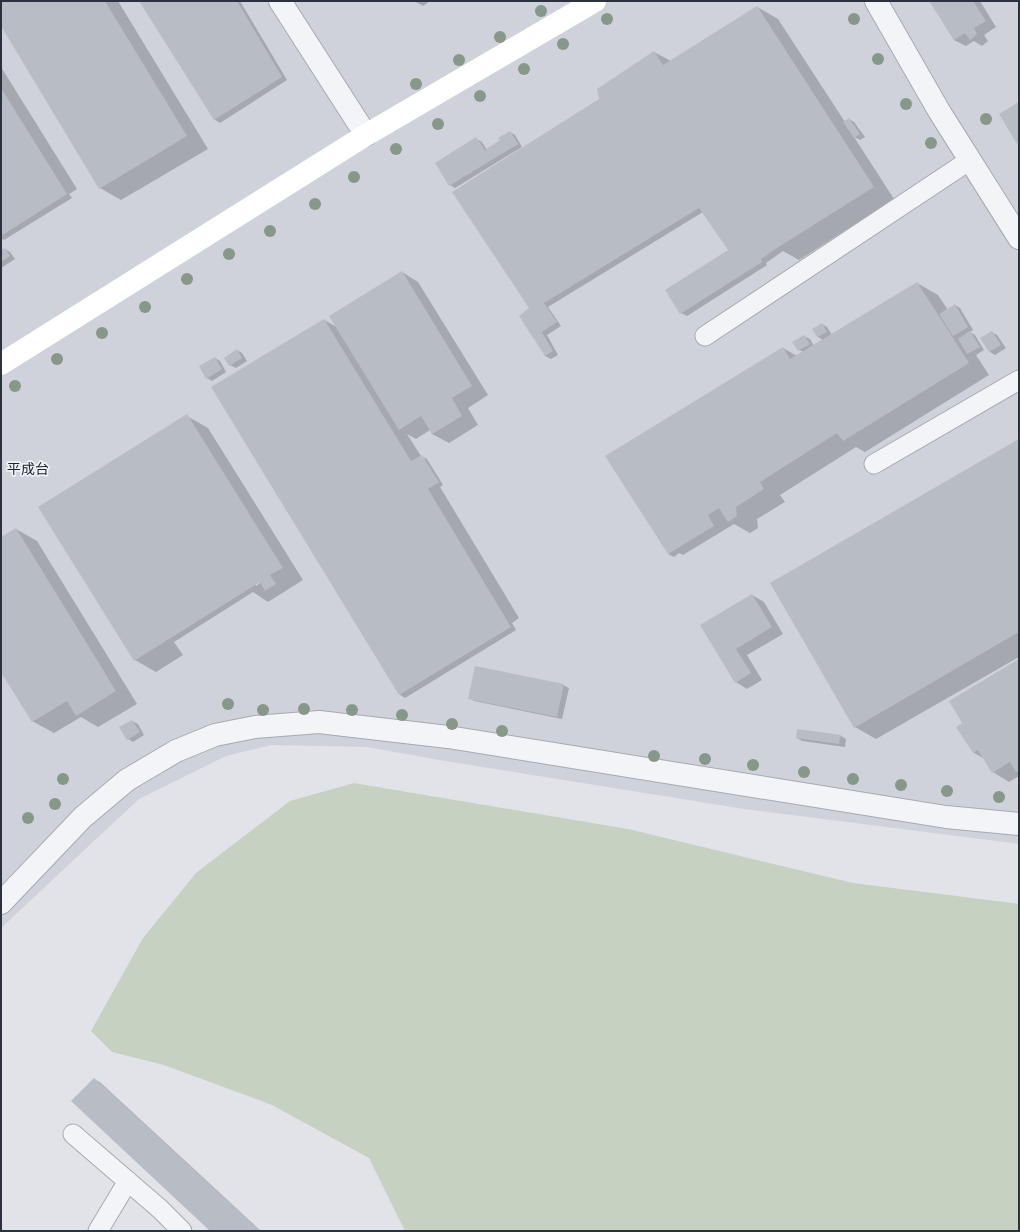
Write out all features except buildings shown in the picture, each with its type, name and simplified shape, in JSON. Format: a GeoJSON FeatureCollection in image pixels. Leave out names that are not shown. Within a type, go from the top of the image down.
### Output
{"type":"FeatureCollection","features":[{"type":"Feature","properties":{"kind":"street"},"geometry":{"type":"LineString","coordinates":[[280,1],[366,135]]}},
{"type":"Feature","properties":{"kind":"street"},"geometry":{"type":"LineString","coordinates":[[1,364],[366,135],[596,1]]}},
{"type":"Feature","properties":{"kind":"street"},"geometry":{"type":"LineString","coordinates":[[876,1],[939,111],[1019,238]]}},
{"type":"Feature","properties":{"kind":"street"},"geometry":{"type":"LineString","coordinates":[[1,903],[83,817],[126,780],[176,751],[215,735],[255,727],[319,722],[462,739],[946,817],[1019,824]]}},
{"type":"Feature","properties":{"kind":"lane"},"geometry":{"type":"LineString","coordinates":[[705,336],[970,160]]}},
{"type":"Feature","properties":{"kind":"lane"},"geometry":{"type":"LineString","coordinates":[[874,464],[1019,380]]}},
{"type":"Feature","properties":{"kind":"lane"},"geometry":{"type":"LineString","coordinates":[[73,1134],[160,1209],[182,1231]]}},
{"type":"Feature","properties":{"kind":"lane"},"geometry":{"type":"LineString","coordinates":[[98,1231],[128,1181]]}},
{"type":"Feature","properties":{"kind":"shaded area"},"geometry":{"type":"Polygon","coordinates":[[[1,1],[1019,1],[1019,844],[744,809],[367,747],[271,745],[226,756],[139,799],[1,928],[1,1]]]}},
{"type":"Feature","properties":{"kind":"green space"},"geometry":{"type":"Polygon","coordinates":[[[354,783],[628,829],[853,883],[1019,904],[1019,1231],[405,1231],[369,1158],[272,1105],[164,1065],[112,1052],[91,1031],[143,938],[196,873],[290,801],[354,783]]]}},
{"type":"Feature","properties":{"kind":"district","name":"平成台"},"geometry":{"type":"Point","coordinates":[28,469]}}]}
